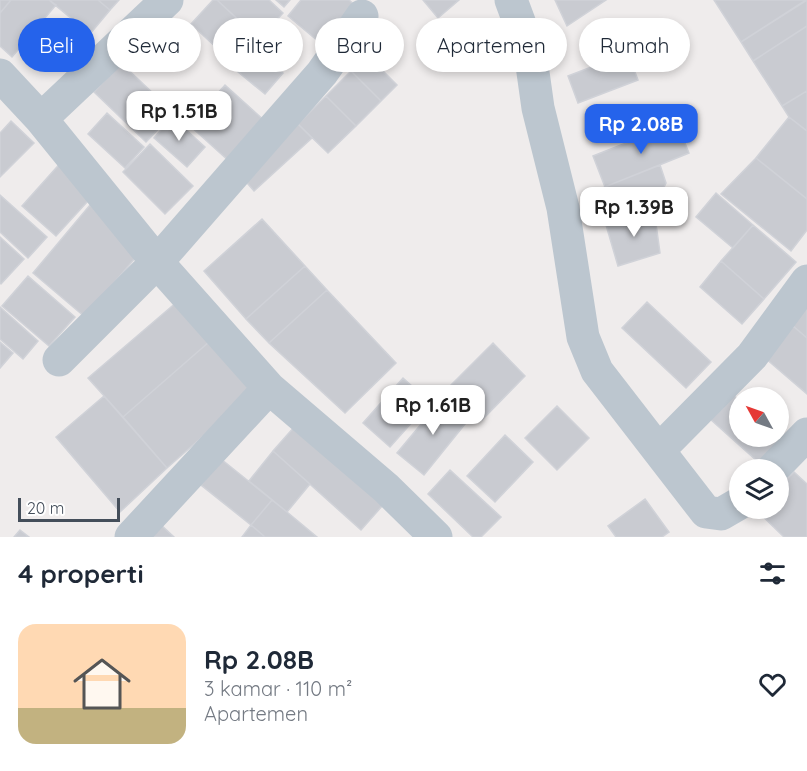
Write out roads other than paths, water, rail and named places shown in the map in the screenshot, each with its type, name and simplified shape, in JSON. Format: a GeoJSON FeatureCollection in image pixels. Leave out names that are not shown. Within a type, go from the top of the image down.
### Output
{"type":"FeatureCollection","features":[{"type":"Feature","properties":{"kind":"street"},"geometry":{"type":"LineString","coordinates":[[41,119],[167,0]]}},
{"type":"Feature","properties":{"kind":"street"},"geometry":{"type":"LineString","coordinates":[[511,0],[530,51],[538,108],[563,208],[583,337],[597,371],[706,512],[721,514],[729,509]]}},
{"type":"Feature","properties":{"kind":"street"},"geometry":{"type":"LineString","coordinates":[[59,360],[157,262],[322,74],[362,16]]}},
{"type":"Feature","properties":{"kind":"street"},"geometry":{"type":"LineString","coordinates":[[0,75],[41,119],[157,262],[269,388],[386,488],[418,531]]}},
{"type":"Feature","properties":{"kind":"street"},"geometry":{"type":"LineString","coordinates":[[659,450],[752,356],[807,281]]}},
{"type":"Feature","properties":{"kind":"street"},"geometry":{"type":"LineString","coordinates":[[131,537],[269,388]]}},
{"type":"Feature","properties":{"kind":"street"},"geometry":{"type":"LineString","coordinates":[[783,459],[807,434]]}}]}
